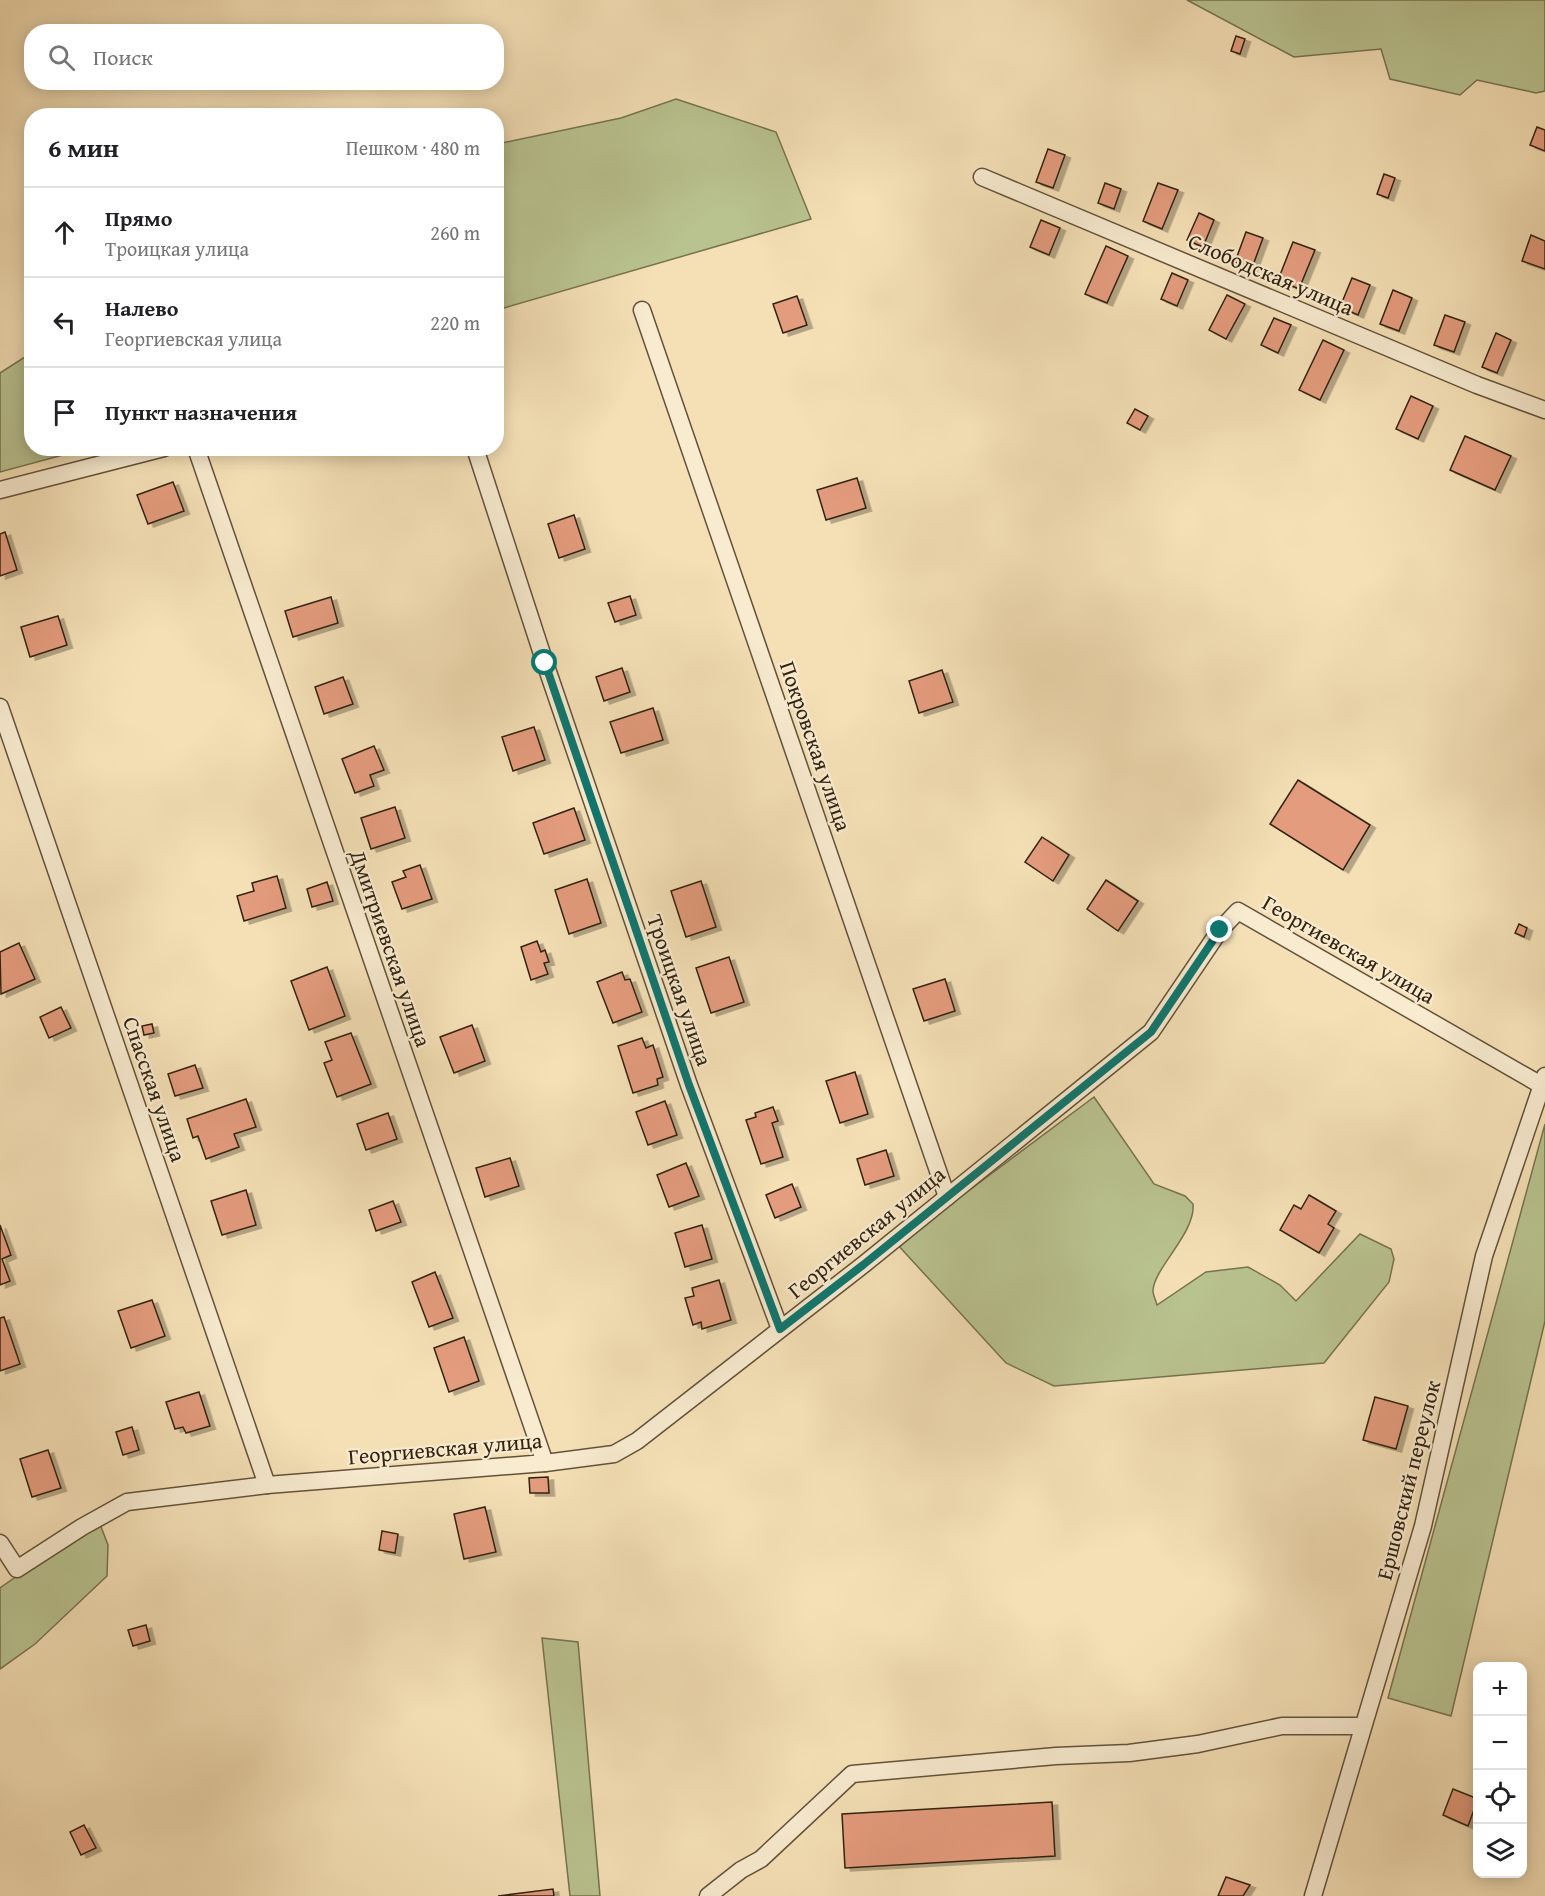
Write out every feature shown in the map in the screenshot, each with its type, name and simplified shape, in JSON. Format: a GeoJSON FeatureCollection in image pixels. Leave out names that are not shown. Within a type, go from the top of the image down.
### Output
{"type":"FeatureCollection","features":[{"type":"Feature","properties":{"kind":"street","name":"Слободская улица"},"geometry":{"type":"LineString","coordinates":[[982,177],[1477,385],[1545,410]]}},
{"type":"Feature","properties":{"kind":"street","name":"Покровская улица"},"geometry":{"type":"LineString","coordinates":[[642,310],[947,1197]]}},
{"type":"Feature","properties":{"kind":"street"},"geometry":{"type":"LineString","coordinates":[[0,490],[133,456]]}},
{"type":"Feature","properties":{"kind":"street","name":"Дмитриевская улица"},"geometry":{"type":"LineString","coordinates":[[199,456],[544,1463]]}},
{"type":"Feature","properties":{"kind":"street","name":"Троицкая улица"},"geometry":{"type":"LineString","coordinates":[[478,456],[545,663],[689,1085],[780,1329]]}},
{"type":"Feature","properties":{"kind":"street","name":"Спасская улица"},"geometry":{"type":"LineString","coordinates":[[0,707],[267,1485]]}},
{"type":"Feature","properties":{"kind":"street","name":"Георгиевская улица"},"geometry":{"type":"LineString","coordinates":[[0,1543],[17,1569],[82,1527],[127,1502],[267,1485],[544,1463],[614,1454],[637,1441],[780,1329],[1151,1032],[1220,930],[1238,911],[1543,1081]]}},
{"type":"Feature","properties":{"kind":"street","name":"Ершовский переулок"},"geometry":{"type":"LineString","coordinates":[[1313,1896],[1423,1526],[1484,1256],[1543,1081]]}},
{"type":"Feature","properties":{"kind":"street"},"geometry":{"type":"LineString","coordinates":[[708,1896],[741,1870],[761,1859],[852,1774],[1056,1756],[1129,1753],[1198,1744],[1282,1726],[1363,1726]]}},
{"type":"Feature","properties":{"kind":"green space"},"geometry":{"type":"Polygon","coordinates":[[[1187,0],[1545,0],[1545,91],[1536,93],[1477,80],[1460,95],[1390,79],[1381,49],[1294,57],[1187,0]]]}},
{"type":"Feature","properties":{"kind":"green space"},"geometry":{"type":"Polygon","coordinates":[[[676,99],[776,132],[811,219],[504,308],[504,143],[621,118],[676,99]]]}},
{"type":"Feature","properties":{"kind":"green space"},"geometry":{"type":"Polygon","coordinates":[[[24,358],[24,456],[59,456],[0,472],[0,373],[24,358]]]}},
{"type":"Feature","properties":{"kind":"green space"},"geometry":{"type":"Polygon","coordinates":[[[1094,1097],[1154,1184],[1185,1196],[1193,1204],[1188,1227],[1155,1282],[1153,1293],[1157,1305],[1206,1272],[1248,1267],[1280,1285],[1296,1301],[1360,1234],[1391,1249],[1394,1259],[1389,1282],[1324,1363],[1054,1386],[1006,1363],[897,1244],[1094,1097]]]}},
{"type":"Feature","properties":{"kind":"green space"},"geometry":{"type":"Polygon","coordinates":[[[1545,1124],[1545,1321],[1451,1716],[1388,1698],[1545,1124]]]}},
{"type":"Feature","properties":{"kind":"green space"},"geometry":{"type":"Polygon","coordinates":[[[98,1519],[108,1545],[107,1576],[35,1644],[0,1669],[0,1588],[98,1519]]]}},
{"type":"Feature","properties":{"kind":"green space"},"geometry":{"type":"Polygon","coordinates":[[[542,1638],[578,1642],[600,1896],[570,1896],[542,1638]]]}},
{"type":"Feature","properties":{"kind":"building"},"geometry":{"type":"Polygon","coordinates":[[[1236,36],[1245,39],[1240,54],[1231,51],[1236,36]]]}},
{"type":"Feature","properties":{"kind":"building"},"geometry":{"type":"Polygon","coordinates":[[[1537,127],[1545,130],[1545,151],[1530,145],[1537,127]]]}},
{"type":"Feature","properties":{"kind":"building"},"geometry":{"type":"Polygon","coordinates":[[[1048,149],[1065,155],[1053,188],[1036,182],[1048,149]]]}},
{"type":"Feature","properties":{"kind":"building"},"geometry":{"type":"Polygon","coordinates":[[[1384,174],[1395,178],[1388,198],[1377,194],[1384,174]]]}},
{"type":"Feature","properties":{"kind":"building"},"geometry":{"type":"Polygon","coordinates":[[[1105,183],[1121,189],[1114,209],[1098,203],[1105,183]]]}},
{"type":"Feature","properties":{"kind":"building"},"geometry":{"type":"Polygon","coordinates":[[[1158,183],[1178,190],[1162,229],[1143,221],[1158,183]]]}},
{"type":"Feature","properties":{"kind":"building"},"geometry":{"type":"Polygon","coordinates":[[[1199,213],[1214,220],[1203,247],[1187,240],[1199,213]]]}},
{"type":"Feature","properties":{"kind":"building"},"geometry":{"type":"Polygon","coordinates":[[[1041,220],[1060,228],[1049,255],[1030,247],[1041,220]]]}},
{"type":"Feature","properties":{"kind":"building"},"geometry":{"type":"Polygon","coordinates":[[[1246,232],[1263,238],[1252,268],[1235,262],[1246,232]]]}},
{"type":"Feature","properties":{"kind":"building"},"geometry":{"type":"Polygon","coordinates":[[[1531,235],[1545,241],[1545,269],[1522,261],[1531,235]]]}},
{"type":"Feature","properties":{"kind":"building"},"geometry":{"type":"Polygon","coordinates":[[[1293,242],[1315,250],[1299,289],[1278,280],[1293,242]]]}},
{"type":"Feature","properties":{"kind":"building"},"geometry":{"type":"Polygon","coordinates":[[[1106,246],[1128,256],[1107,303],[1085,294],[1106,246]]]}},
{"type":"Feature","properties":{"kind":"building"},"geometry":{"type":"Polygon","coordinates":[[[1172,273],[1188,280],[1177,306],[1161,299],[1172,273]]]}},
{"type":"Feature","properties":{"kind":"building"},"geometry":{"type":"Polygon","coordinates":[[[1352,278],[1370,285],[1358,315],[1340,307],[1352,278]]]}},
{"type":"Feature","properties":{"kind":"building"},"geometry":{"type":"Polygon","coordinates":[[[1393,290],[1412,298],[1399,331],[1380,324],[1393,290]]]}},
{"type":"Feature","properties":{"kind":"building"},"geometry":{"type":"Polygon","coordinates":[[[1227,295],[1245,304],[1226,339],[1209,330],[1227,295]]]}},
{"type":"Feature","properties":{"kind":"building"},"geometry":{"type":"Polygon","coordinates":[[[797,296],[807,325],[783,333],[773,304],[797,296]]]}},
{"type":"Feature","properties":{"kind":"building"},"geometry":{"type":"Polygon","coordinates":[[[1445,315],[1465,322],[1454,352],[1434,345],[1445,315]]]}},
{"type":"Feature","properties":{"kind":"building"},"geometry":{"type":"Polygon","coordinates":[[[1274,318],[1291,325],[1278,353],[1261,345],[1274,318]]]}},
{"type":"Feature","properties":{"kind":"building"},"geometry":{"type":"Polygon","coordinates":[[[1496,333],[1511,340],[1497,373],[1482,367],[1496,333]]]}},
{"type":"Feature","properties":{"kind":"building"},"geometry":{"type":"Polygon","coordinates":[[[1323,340],[1344,350],[1320,400],[1299,390],[1323,340]]]}},
{"type":"Feature","properties":{"kind":"building"},"geometry":{"type":"Polygon","coordinates":[[[1411,396],[1433,406],[1418,439],[1396,429],[1411,396]]]}},
{"type":"Feature","properties":{"kind":"building"},"geometry":{"type":"Polygon","coordinates":[[[1135,409],[1148,416],[1140,430],[1127,423],[1135,409]]]}},
{"type":"Feature","properties":{"kind":"building"},"geometry":{"type":"Polygon","coordinates":[[[1465,436],[1511,456],[1495,490],[1450,470],[1465,436]]]}},
{"type":"Feature","properties":{"kind":"building"},"geometry":{"type":"Polygon","coordinates":[[[857,478],[866,508],[826,520],[817,490],[857,478]]]}},
{"type":"Feature","properties":{"kind":"building"},"geometry":{"type":"Polygon","coordinates":[[[173,482],[184,511],[148,524],[137,495],[173,482]]]}},
{"type":"Feature","properties":{"kind":"building"},"geometry":{"type":"Polygon","coordinates":[[[574,515],[585,549],[559,558],[548,524],[574,515]]]}},
{"type":"Feature","properties":{"kind":"building"},"geometry":{"type":"Polygon","coordinates":[[[5,532],[17,570],[0,576],[0,534],[5,532]]]}},
{"type":"Feature","properties":{"kind":"building"},"geometry":{"type":"Polygon","coordinates":[[[630,596],[636,615],[615,622],[608,603],[630,596]]]}},
{"type":"Feature","properties":{"kind":"building"},"geometry":{"type":"Polygon","coordinates":[[[331,597],[338,623],[293,637],[285,611],[331,597]]]}},
{"type":"Feature","properties":{"kind":"building"},"geometry":{"type":"Polygon","coordinates":[[[58,616],[67,645],[30,657],[21,627],[58,616]]]}},
{"type":"Feature","properties":{"kind":"building"},"geometry":{"type":"Polygon","coordinates":[[[622,668],[630,692],[604,701],[596,677],[622,668]]]}},
{"type":"Feature","properties":{"kind":"building"},"geometry":{"type":"Polygon","coordinates":[[[942,670],[953,702],[919,713],[909,681],[942,670]]]}},
{"type":"Feature","properties":{"kind":"building"},"geometry":{"type":"Polygon","coordinates":[[[343,677],[353,704],[324,714],[315,687],[343,677]]]}},
{"type":"Feature","properties":{"kind":"building"},"geometry":{"type":"Polygon","coordinates":[[[653,708],[663,740],[621,753],[610,722],[653,708]]]}},
{"type":"Feature","properties":{"kind":"building"},"geometry":{"type":"Polygon","coordinates":[[[534,727],[545,760],[513,771],[502,737],[534,727]]]}},
{"type":"Feature","properties":{"kind":"building"},"geometry":{"type":"Polygon","coordinates":[[[374,746],[384,770],[370,775],[374,786],[355,793],[342,759],[374,746]]]}},
{"type":"Feature","properties":{"kind":"building"},"geometry":{"type":"Polygon","coordinates":[[[1298,780],[1370,825],[1343,870],[1270,824],[1298,780]]]}},
{"type":"Feature","properties":{"kind":"building"},"geometry":{"type":"Polygon","coordinates":[[[395,807],[405,838],[371,849],[361,818],[395,807]]]}},
{"type":"Feature","properties":{"kind":"building"},"geometry":{"type":"Polygon","coordinates":[[[574,808],[585,840],[544,854],[533,823],[574,808]]]}},
{"type":"Feature","properties":{"kind":"building"},"geometry":{"type":"Polygon","coordinates":[[[1042,837],[1069,855],[1053,881],[1025,862],[1042,837]]]}},
{"type":"Feature","properties":{"kind":"building"},"geometry":{"type":"Polygon","coordinates":[[[420,865],[432,899],[402,909],[392,882],[406,877],[403,871],[420,865]]]}},
{"type":"Feature","properties":{"kind":"building"},"geometry":{"type":"Polygon","coordinates":[[[277,876],[286,908],[244,921],[237,896],[254,891],[252,883],[277,876]]]}},
{"type":"Feature","properties":{"kind":"building"},"geometry":{"type":"Polygon","coordinates":[[[587,879],[601,923],[569,934],[555,890],[587,879]]]}},
{"type":"Feature","properties":{"kind":"building"},"geometry":{"type":"Polygon","coordinates":[[[1106,880],[1138,901],[1118,931],[1087,909],[1106,880]]]}},
{"type":"Feature","properties":{"kind":"building"},"geometry":{"type":"Polygon","coordinates":[[[701,881],[716,927],[686,937],[671,891],[701,881]]]}},
{"type":"Feature","properties":{"kind":"building"},"geometry":{"type":"Polygon","coordinates":[[[327,882],[333,901],[312,907],[307,889],[327,882]]]}},
{"type":"Feature","properties":{"kind":"building"},"geometry":{"type":"Polygon","coordinates":[[[1519,924],[1527,928],[1524,937],[1515,933],[1519,924]]]}},
{"type":"Feature","properties":{"kind":"building"},"geometry":{"type":"Polygon","coordinates":[[[537,941],[541,952],[545,950],[549,962],[544,963],[548,974],[531,980],[521,947],[537,941]]]}},
{"type":"Feature","properties":{"kind":"building"},"geometry":{"type":"Polygon","coordinates":[[[19,943],[35,979],[1,994],[0,952],[19,943]]]}},
{"type":"Feature","properties":{"kind":"building"},"geometry":{"type":"Polygon","coordinates":[[[729,957],[744,1002],[711,1013],[696,968],[729,957]]]}},
{"type":"Feature","properties":{"kind":"building"},"geometry":{"type":"Polygon","coordinates":[[[327,967],[345,1016],[309,1030],[291,981],[327,967]]]}},
{"type":"Feature","properties":{"kind":"building"},"geometry":{"type":"Polygon","coordinates":[[[622,972],[625,980],[630,979],[642,1012],[613,1023],[597,982],[622,972]]]}},
{"type":"Feature","properties":{"kind":"building"},"geometry":{"type":"Polygon","coordinates":[[[945,979],[955,1011],[924,1021],[913,989],[945,979]]]}},
{"type":"Feature","properties":{"kind":"building"},"geometry":{"type":"Polygon","coordinates":[[[61,1007],[71,1028],[49,1038],[40,1017],[61,1007]]]}},
{"type":"Feature","properties":{"kind":"building"},"geometry":{"type":"Polygon","coordinates":[[[152,1024],[154,1033],[144,1035],[142,1026],[152,1024]]]}},
{"type":"Feature","properties":{"kind":"building"},"geometry":{"type":"Polygon","coordinates":[[[472,1025],[485,1061],[454,1073],[440,1037],[472,1025]]]}},
{"type":"Feature","properties":{"kind":"building"},"geometry":{"type":"Polygon","coordinates":[[[351,1033],[371,1084],[337,1097],[324,1063],[332,1060],[325,1042],[351,1033]]]}},
{"type":"Feature","properties":{"kind":"building"},"geometry":{"type":"Polygon","coordinates":[[[642,1038],[646,1048],[653,1045],[663,1077],[657,1079],[658,1085],[633,1093],[618,1046],[642,1038]]]}},
{"type":"Feature","properties":{"kind":"building"},"geometry":{"type":"Polygon","coordinates":[[[195,1065],[203,1088],[175,1096],[168,1074],[195,1065]]]}},
{"type":"Feature","properties":{"kind":"building"},"geometry":{"type":"Polygon","coordinates":[[[855,1072],[868,1114],[840,1123],[826,1081],[855,1072]]]}},
{"type":"Feature","properties":{"kind":"building"},"geometry":{"type":"Polygon","coordinates":[[[246,1099],[256,1127],[234,1134],[239,1147],[206,1159],[198,1136],[193,1138],[187,1119],[246,1099]]]}},
{"type":"Feature","properties":{"kind":"building"},"geometry":{"type":"Polygon","coordinates":[[[665,1101],[677,1135],[648,1145],[636,1112],[665,1101]]]}},
{"type":"Feature","properties":{"kind":"building"},"geometry":{"type":"Polygon","coordinates":[[[773,1107],[778,1121],[772,1123],[783,1157],[761,1164],[746,1120],[756,1117],[755,1113],[773,1107]]]}},
{"type":"Feature","properties":{"kind":"building"},"geometry":{"type":"Polygon","coordinates":[[[388,1113],[397,1139],[366,1150],[357,1124],[388,1113]]]}},
{"type":"Feature","properties":{"kind":"building"},"geometry":{"type":"Polygon","coordinates":[[[886,1150],[894,1176],[865,1185],[857,1159],[886,1150]]]}},
{"type":"Feature","properties":{"kind":"building"},"geometry":{"type":"Polygon","coordinates":[[[510,1158],[519,1186],[485,1197],[476,1168],[510,1158]]]}},
{"type":"Feature","properties":{"kind":"building"},"geometry":{"type":"Polygon","coordinates":[[[686,1163],[699,1196],[669,1207],[657,1175],[686,1163]]]}},
{"type":"Feature","properties":{"kind":"building"},"geometry":{"type":"Polygon","coordinates":[[[792,1184],[801,1207],[775,1218],[766,1195],[792,1184]]]}},
{"type":"Feature","properties":{"kind":"building"},"geometry":{"type":"Polygon","coordinates":[[[246,1190],[256,1225],[222,1235],[211,1201],[246,1190]]]}},
{"type":"Feature","properties":{"kind":"building"},"geometry":{"type":"Polygon","coordinates":[[[1309,1195],[1336,1211],[1328,1224],[1334,1228],[1319,1253],[1280,1230],[1294,1205],[1301,1209],[1309,1195]]]}},
{"type":"Feature","properties":{"kind":"building"},"geometry":{"type":"Polygon","coordinates":[[[393,1201],[401,1222],[376,1231],[369,1210],[393,1201]]]}},
{"type":"Feature","properties":{"kind":"building"},"geometry":{"type":"Polygon","coordinates":[[[0,1225],[11,1255],[2,1259],[10,1281],[0,1285],[0,1225]]]}},
{"type":"Feature","properties":{"kind":"building"},"geometry":{"type":"Polygon","coordinates":[[[702,1225],[712,1259],[685,1267],[675,1233],[702,1225]]]}},
{"type":"Feature","properties":{"kind":"building"},"geometry":{"type":"Polygon","coordinates":[[[435,1272],[453,1318],[429,1327],[412,1282],[435,1272]]]}},
{"type":"Feature","properties":{"kind":"building"},"geometry":{"type":"Polygon","coordinates":[[[719,1280],[731,1320],[702,1329],[701,1322],[693,1325],[685,1298],[694,1296],[692,1288],[719,1280]]]}},
{"type":"Feature","properties":{"kind":"building"},"geometry":{"type":"Polygon","coordinates":[[[152,1300],[165,1336],[131,1348],[118,1311],[152,1300]]]}},
{"type":"Feature","properties":{"kind":"building"},"geometry":{"type":"Polygon","coordinates":[[[4,1317],[20,1364],[0,1371],[0,1318],[4,1317]]]}},
{"type":"Feature","properties":{"kind":"building"},"geometry":{"type":"Polygon","coordinates":[[[464,1337],[479,1381],[449,1392],[434,1348],[464,1337]]]}},
{"type":"Feature","properties":{"kind":"building"},"geometry":{"type":"Polygon","coordinates":[[[199,1392],[210,1426],[186,1433],[183,1427],[175,1429],[166,1402],[199,1392]]]}},
{"type":"Feature","properties":{"kind":"building"},"geometry":{"type":"Polygon","coordinates":[[[1375,1397],[1408,1406],[1396,1449],[1363,1440],[1375,1397]]]}},
{"type":"Feature","properties":{"kind":"building"},"geometry":{"type":"Polygon","coordinates":[[[132,1427],[139,1450],[123,1455],[116,1432],[132,1427]]]}},
{"type":"Feature","properties":{"kind":"building"},"geometry":{"type":"Polygon","coordinates":[[[48,1450],[61,1488],[32,1497],[20,1459],[48,1450]]]}},
{"type":"Feature","properties":{"kind":"building"},"geometry":{"type":"Polygon","coordinates":[[[548,1477],[549,1493],[530,1493],[529,1478],[548,1477]]]}},
{"type":"Feature","properties":{"kind":"building"},"geometry":{"type":"Polygon","coordinates":[[[485,1507],[496,1552],[464,1559],[454,1514],[485,1507]]]}},
{"type":"Feature","properties":{"kind":"building"},"geometry":{"type":"Polygon","coordinates":[[[382,1531],[398,1534],[395,1553],[379,1550],[382,1531]]]}},
{"type":"Feature","properties":{"kind":"building"},"geometry":{"type":"Polygon","coordinates":[[[146,1625],[150,1641],[133,1646],[128,1630],[146,1625]]]}},
{"type":"Feature","properties":{"kind":"building"},"geometry":{"type":"Polygon","coordinates":[[[1453,1789],[1473,1797],[1473,1812],[1468,1826],[1443,1815],[1453,1789]]]}},
{"type":"Feature","properties":{"kind":"building"},"geometry":{"type":"Polygon","coordinates":[[[1052,1802],[1055,1856],[845,1868],[842,1814],[1052,1802]]]}},
{"type":"Feature","properties":{"kind":"building"},"geometry":{"type":"Polygon","coordinates":[[[84,1825],[96,1848],[81,1855],[70,1832],[84,1825]]]}},
{"type":"Feature","properties":{"kind":"building"},"geometry":{"type":"Polygon","coordinates":[[[1226,1877],[1250,1885],[1243,1896],[1218,1896],[1226,1877]]]}},
{"type":"Feature","properties":{"kind":"building"},"geometry":{"type":"Polygon","coordinates":[[[553,1889],[554,1896],[498,1896],[553,1889]]]}},
{"type":"Feature","properties":{"kind":"route"},"geometry":{"type":"LineString","coordinates":[[545,663],[689,1085],[780,1329],[863,1265],[1151,1032],[1220,930]]}}]}
